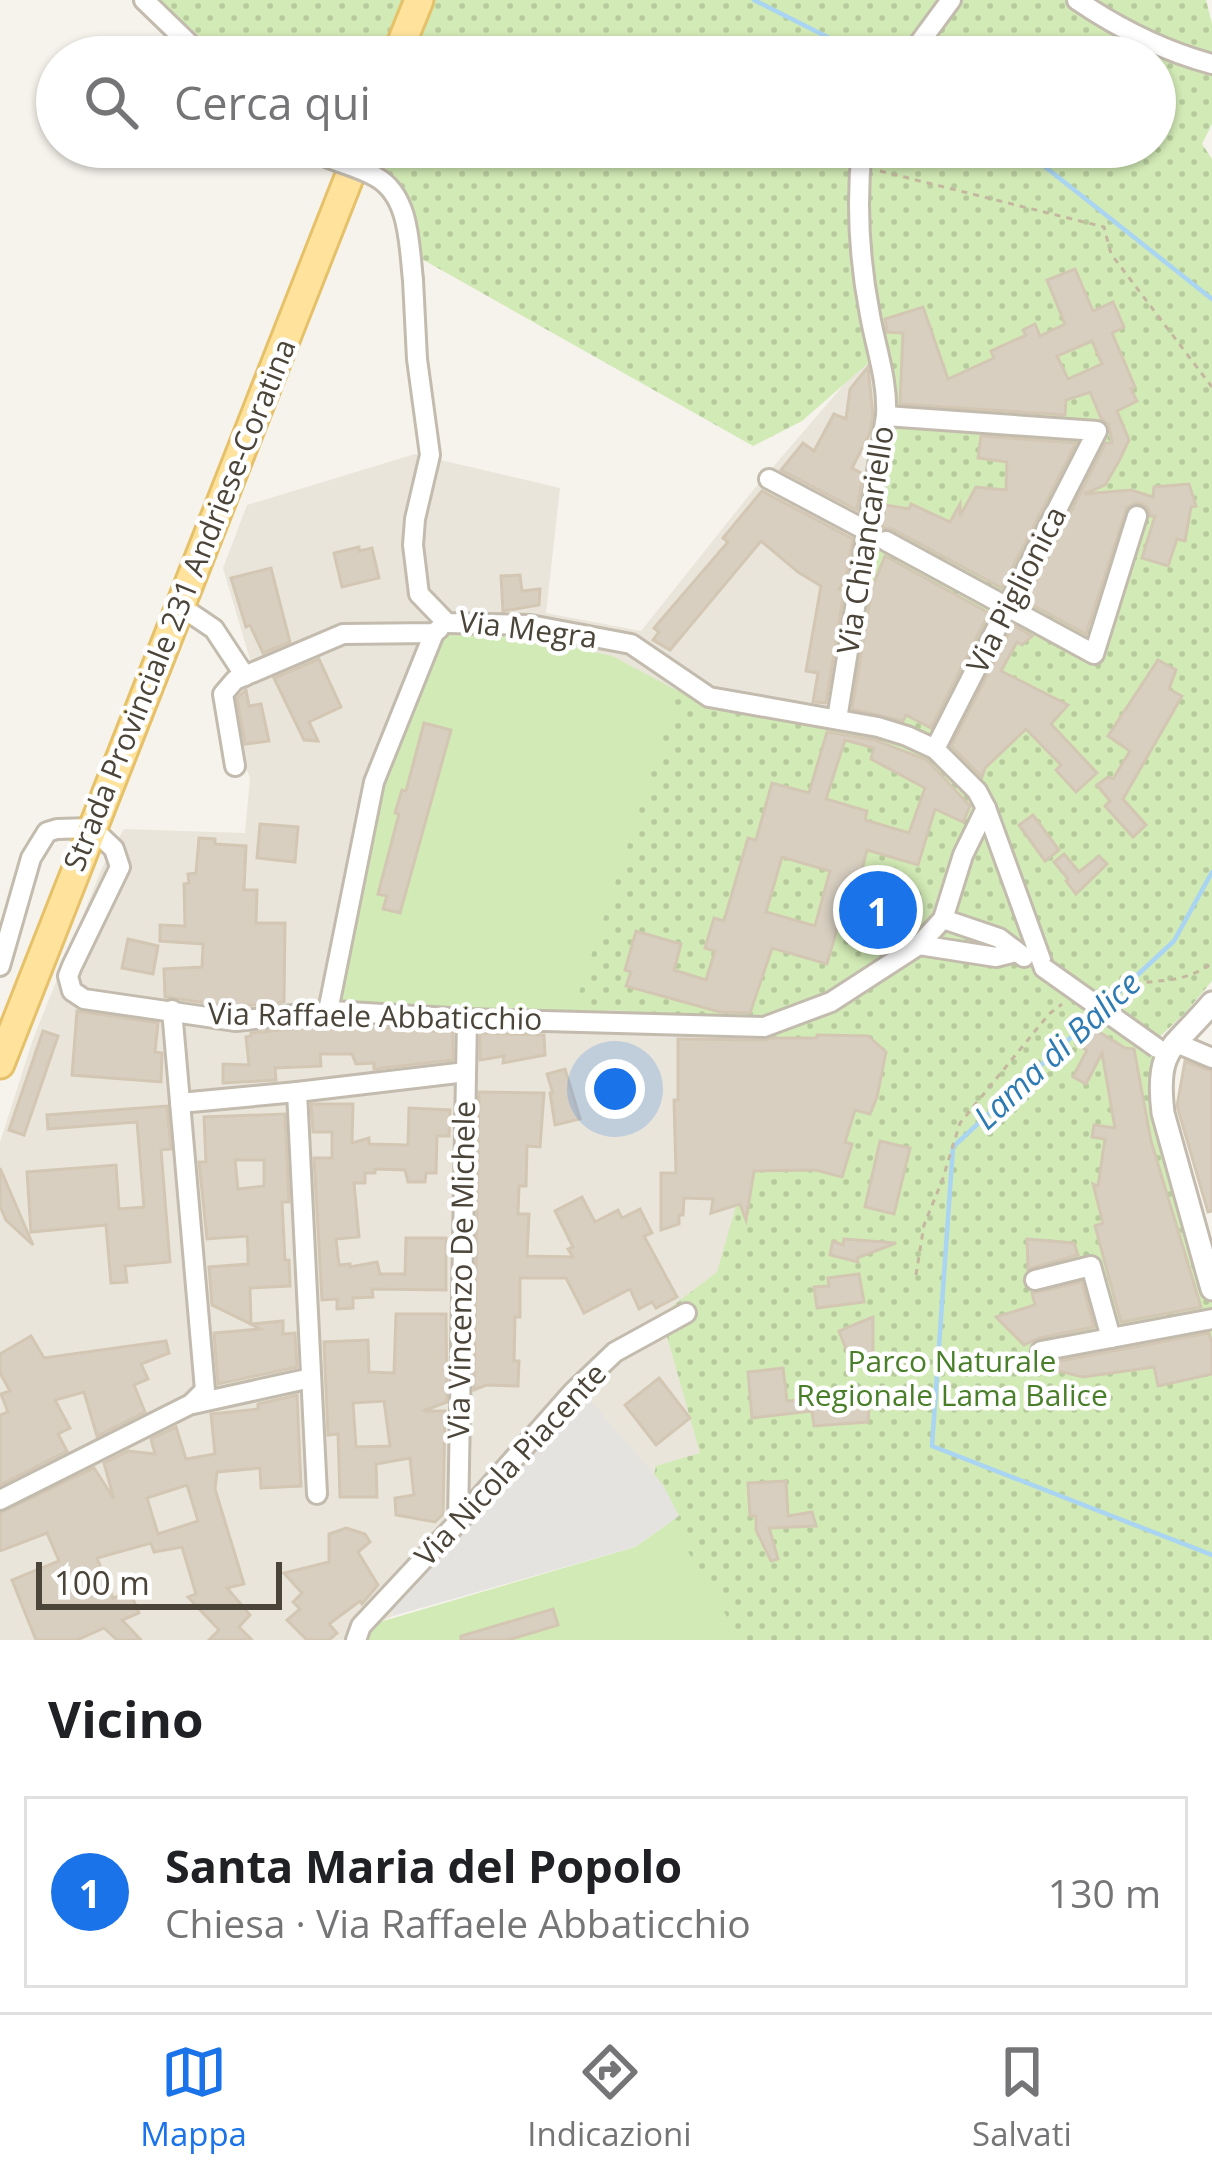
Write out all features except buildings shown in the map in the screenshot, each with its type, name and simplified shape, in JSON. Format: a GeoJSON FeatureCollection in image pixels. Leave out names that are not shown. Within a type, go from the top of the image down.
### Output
{"type":"FeatureCollection","features":[{"type":"Feature","properties":{"kind":"main road"},"geometry":{"type":"LineString","coordinates":[[404,36],[419,0]]}},
{"type":"Feature","properties":{"kind":"main road","name":"Strada Provinciale 231 Andriese-Coratina"},"geometry":{"type":"LineString","coordinates":[[0,1064],[353,168]]}},
{"type":"Feature","properties":{"kind":"street"},"geometry":{"type":"LineString","coordinates":[[144,0],[181,36]]}},
{"type":"Feature","properties":{"kind":"street"},"geometry":{"type":"LineString","coordinates":[[924,36],[951,0]]}},
{"type":"Feature","properties":{"kind":"street"},"geometry":{"type":"LineString","coordinates":[[1077,0],[1139,36]]}},
{"type":"Feature","properties":{"kind":"street"},"geometry":{"type":"LineString","coordinates":[[1176,51],[1212,64]]}},
{"type":"Feature","properties":{"kind":"street","name":"Via Megra"},"geometry":{"type":"LineString","coordinates":[[355,168],[378,178],[394,193],[408,227],[417,359],[430,455],[413,545],[419,594],[441,627],[530,625],[631,644],[709,697],[878,727],[935,749],[977,791],[986,808],[1044,968]]}},
{"type":"Feature","properties":{"kind":"street","name":"Via Chiancariello"},"geometry":{"type":"LineString","coordinates":[[837,719],[877,537],[887,393],[860,251],[860,168]]}},
{"type":"Feature","properties":{"kind":"street","name":"Via Piglionica"},"geometry":{"type":"LineString","coordinates":[[886,416],[1097,430],[935,749]]}},
{"type":"Feature","properties":{"kind":"street"},"geometry":{"type":"LineString","coordinates":[[769,479],[1094,654],[1137,516]]}},
{"type":"Feature","properties":{"kind":"street"},"geometry":{"type":"LineString","coordinates":[[179,606],[214,629],[245,676]]}},
{"type":"Feature","properties":{"kind":"street"},"geometry":{"type":"LineString","coordinates":[[236,766],[223,694],[235,680],[343,634],[441,627],[374,782],[328,1011]]}},
{"type":"Feature","properties":{"kind":"street"},"geometry":{"type":"LineString","coordinates":[[986,808],[963,854],[943,919],[999,938],[1166,1047],[1212,1058]]}},
{"type":"Feature","properties":{"kind":"street"},"geometry":{"type":"LineString","coordinates":[[0,966],[40,840],[57,829],[92,828]]}},
{"type":"Feature","properties":{"kind":"street","name":"Via Raffaele Abbaticchio"},"geometry":{"type":"LineString","coordinates":[[92,828],[114,849],[120,867],[68,976],[72,992],[84,999],[235,1021],[328,1011],[764,1027],[831,1002],[919,945],[943,919]]}},
{"type":"Feature","properties":{"kind":"street"},"geometry":{"type":"LineString","coordinates":[[919,945],[996,957],[1016,952]]}},
{"type":"Feature","properties":{"kind":"street"},"geometry":{"type":"LineString","coordinates":[[1212,1004],[1166,1047],[1160,1091],[1162,1113],[1212,1289]]}},
{"type":"Feature","properties":{"kind":"street"},"geometry":{"type":"LineString","coordinates":[[172,1010],[205,1390],[191,1404]]}},
{"type":"Feature","properties":{"kind":"street","name":"Via Vincenzo De Michele"},"geometry":{"type":"LineString","coordinates":[[458,1522],[467,1018]]}},
{"type":"Feature","properties":{"kind":"street"},"geometry":{"type":"LineString","coordinates":[[179,1103],[466,1072]]}},
{"type":"Feature","properties":{"kind":"street"},"geometry":{"type":"LineString","coordinates":[[297,1092],[317,1494]]}},
{"type":"Feature","properties":{"kind":"street"},"geometry":{"type":"LineString","coordinates":[[1035,1280],[1090,1266],[1111,1338]]}},
{"type":"Feature","properties":{"kind":"street","name":"Via Nicola Piacente"},"geometry":{"type":"LineString","coordinates":[[356,1640],[361,1626],[573,1392],[615,1352],[686,1312]]}},
{"type":"Feature","properties":{"kind":"street"},"geometry":{"type":"LineString","coordinates":[[1041,1351],[1212,1319]]}},
{"type":"Feature","properties":{"kind":"street"},"geometry":{"type":"LineString","coordinates":[[0,1500],[191,1404],[311,1378]]}},
{"type":"Feature","properties":{"kind":"path"},"geometry":{"type":"LineString","coordinates":[[902,168],[1104,227],[1111,254],[1212,386]]}},
{"type":"Feature","properties":{"kind":"path"},"geometry":{"type":"LineString","coordinates":[[1110,993],[1127,985],[1197,974],[1212,963]]}},
{"type":"Feature","properties":{"kind":"path"},"geometry":{"type":"LineString","coordinates":[[916,1275],[924,1225],[960,1123],[1049,1014],[1064,1003]]}},
{"type":"Feature","properties":{"kind":"shaded area"},"geometry":{"type":"Polygon","coordinates":[[[1119,244],[714,1459],[391,1606],[393,1616],[373,1625],[367,1640],[0,1640],[0,1142],[33,1039],[102,868],[124,829],[245,833],[250,778],[223,677],[251,663],[223,568],[247,505],[415,454],[560,488],[546,613],[641,631],[865,360],[1119,244]]]}},
{"type":"Feature","properties":{"kind":"shaded area"},"geometry":{"type":"Polygon","coordinates":[[[584,1393],[663,1485],[679,1516],[635,1547],[393,1616],[391,1606],[584,1393]]]}},
{"type":"Feature","properties":{"kind":"green space","name":"Parco Naturale Regionale Lama Balice"},"geometry":{"type":"Polygon","coordinates":[[[157,0],[1206,0],[1212,24],[1212,124],[1202,144],[1212,159],[1212,981],[1150,1046],[1212,1295],[1212,1640],[741,1640],[651,1490],[656,1466],[700,1453],[661,1315],[717,1272],[746,1171],[756,1019],[574,1008],[679,688],[831,715],[881,409],[874,358],[802,421],[753,446],[413,254],[396,180],[385,168],[1176,168],[1176,36],[199,36],[157,0]]]}},
{"type":"Feature","properties":{"kind":"green space"},"geometry":{"type":"Polygon","coordinates":[[[443,635],[527,637],[612,656],[697,701],[607,1015],[335,1002],[381,786],[443,635]]]}},
{"type":"Feature","properties":{"kind":"green space"},"geometry":{"type":"Polygon","coordinates":[[[679,1516],[753,1640],[368,1640],[373,1624],[635,1547],[679,1516]]]}},
{"type":"Feature","properties":{"kind":"waterway","name":"Lama di Balice"},"geometry":{"type":"LineString","coordinates":[[754,0],[825,36]]}},
{"type":"Feature","properties":{"kind":"waterway","name":"Lama di Balice"},"geometry":{"type":"LineString","coordinates":[[1047,168],[1212,299]]}},
{"type":"Feature","properties":{"kind":"waterway","name":"Lama di Balice"},"geometry":{"type":"LineString","coordinates":[[1104,1006],[1174,941],[1212,872]]}},
{"type":"Feature","properties":{"kind":"waterway","name":"Lama di Balice"},"geometry":{"type":"LineString","coordinates":[[1096,1014],[953,1147],[932,1446],[1212,1555]]}},
{"type":"Feature","properties":{"kind":"place","name":"Santa Maria del Popolo"},"geometry":{"type":"Point","coordinates":[878,910]}}]}
